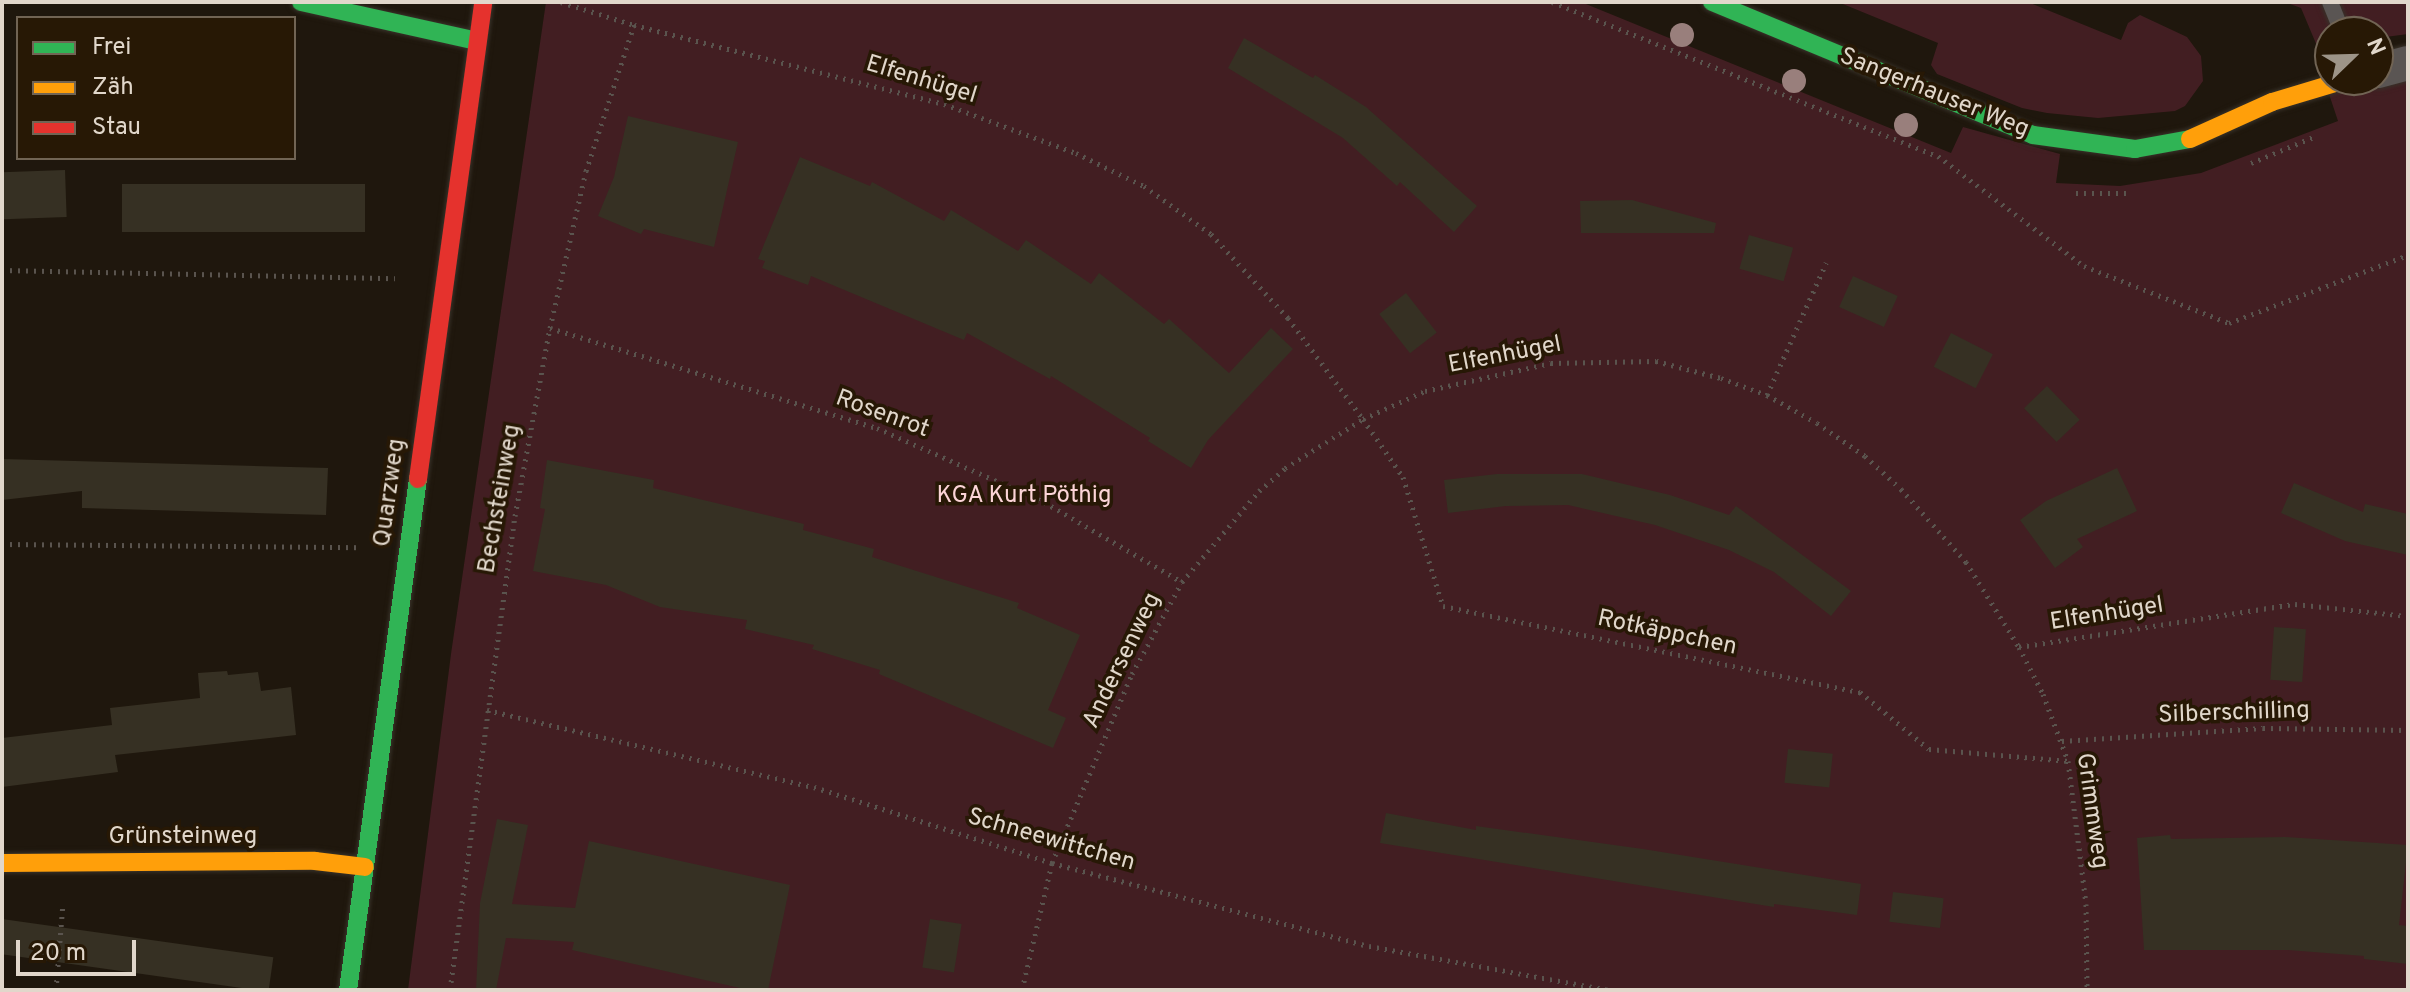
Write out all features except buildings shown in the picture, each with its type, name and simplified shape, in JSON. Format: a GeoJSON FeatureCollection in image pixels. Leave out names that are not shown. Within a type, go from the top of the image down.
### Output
{"type":"FeatureCollection","features":[{"type":"Feature","properties":{"kind":"street"},"geometry":{"type":"LineString","coordinates":[[301,2],[477,41]]}},
{"type":"Feature","properties":{"kind":"street","name":"Quarzweg"},"geometry":{"type":"LineString","coordinates":[[348,990],[483,2]]}},
{"type":"Feature","properties":{"kind":"street","name":"Sangerhauser Weg"},"geometry":{"type":"LineString","coordinates":[[1712,2],[2033,135],[2135,149],[2199,137],[2272,102],[2314,89]]}},
{"type":"Feature","properties":{"kind":"street","name":"Grünsteinweg"},"geometry":{"type":"LineString","coordinates":[[2,863],[315,861],[365,867]]}},
{"type":"Feature","properties":{"kind":"path","name":"Elfenhügel"},"geometry":{"type":"LineString","coordinates":[[561,2],[634,25],[944,104],[1076,153],[1144,186],[1211,234],[1288,318],[1363,419],[1425,391],[1551,363],[1656,361],[1721,378],[1767,395],[1817,423],[1865,456],[1901,489],[1966,562],[2019,647],[2295,604],[2408,616]]}},
{"type":"Feature","properties":{"kind":"path"},"geometry":{"type":"LineString","coordinates":[[1552,2],[1938,156],[2084,266],[2229,323],[2408,255]]}},
{"type":"Feature","properties":{"kind":"path","name":"Bechsteinweg"},"geometry":{"type":"LineString","coordinates":[[450,990],[515,516],[550,328],[586,171],[634,25]]}},
{"type":"Feature","properties":{"kind":"path"},"geometry":{"type":"LineString","coordinates":[[1767,395],[1826,263]]}},
{"type":"Feature","properties":{"kind":"path"},"geometry":{"type":"LineString","coordinates":[[2,270],[395,278]]}},
{"type":"Feature","properties":{"kind":"path","name":"Rosenrot"},"geometry":{"type":"LineString","coordinates":[[550,328],[877,428],[1044,502],[1182,582]]}},
{"type":"Feature","properties":{"kind":"path","name":"Andersenweg"},"geometry":{"type":"LineString","coordinates":[[1022,990],[1052,863],[1132,674],[1182,582],[1259,491],[1285,468],[1363,419]]}},
{"type":"Feature","properties":{"kind":"path","name":"Rotkäppchen"},"geometry":{"type":"LineString","coordinates":[[1363,419],[1403,477],[1443,606],[1860,692],[1929,749],[2068,761]]}},
{"type":"Feature","properties":{"kind":"path"},"geometry":{"type":"LineString","coordinates":[[2,544],[361,547]]}},
{"type":"Feature","properties":{"kind":"path","name":"Grimmweg"},"geometry":{"type":"LineString","coordinates":[[2019,647],[2068,761],[2086,904],[2087,990]]}},
{"type":"Feature","properties":{"kind":"path","name":"Schneewittchen"},"geometry":{"type":"LineString","coordinates":[[487,710],[814,787],[1052,863],[1369,946],[1609,990]]}},
{"type":"Feature","properties":{"kind":"path","name":"Silberschilling"},"geometry":{"type":"LineString","coordinates":[[2062,741],[2263,728],[2408,730]]}},
{"type":"Feature","properties":{"kind":"path"},"geometry":{"type":"LineString","coordinates":[[56,990],[64,887]]}},
{"type":"Feature","properties":{"kind":"green space","name":"KGA Kurt Pöthig"},"geometry":{"type":"Polygon","coordinates":[[[546,2],[1581,2],[1951,153],[1963,127],[2060,154],[2056,183],[2120,186],[2201,173],[2338,121],[2330,96],[2394,96],[2394,75],[2408,71],[2408,990],[408,990],[451,654],[546,2]]]}},
{"type":"Feature","properties":{"kind":"green space"},"geometry":{"type":"Polygon","coordinates":[[[1838,2],[2028,2],[2121,40],[2128,23],[2140,15],[2187,37],[2201,56],[2203,81],[2185,106],[2175,111],[2098,118],[2022,108],[1937,74],[1931,65],[1938,43],[1838,2]]]}},
{"type":"Feature","properties":{"kind":"green space"},"geometry":{"type":"Polygon","coordinates":[[[2285,2],[2408,2],[2408,34],[2394,36],[2394,16],[2314,16],[2314,39],[2301,8],[2285,2]]]}},
{"type":"Feature","properties":{"kind":"traffic: fast"},"geometry":{"type":"LineString","coordinates":[[301,2],[477,41]]}},
{"type":"Feature","properties":{"kind":"traffic: fast"},"geometry":{"type":"LineString","coordinates":[[1712,2],[2033,135],[2135,149],[2190,139]]}},
{"type":"Feature","properties":{"kind":"traffic: fast"},"geometry":{"type":"LineString","coordinates":[[348,990],[418,479]]}},
{"type":"Feature","properties":{"kind":"traffic: slow"},"geometry":{"type":"LineString","coordinates":[[2190,139],[2272,102],[2314,89]]}},
{"type":"Feature","properties":{"kind":"traffic: slow"},"geometry":{"type":"LineString","coordinates":[[2,863],[315,861],[365,867]]}},
{"type":"Feature","properties":{"kind":"traffic: jam"},"geometry":{"type":"LineString","coordinates":[[418,479],[483,2]]}}]}
